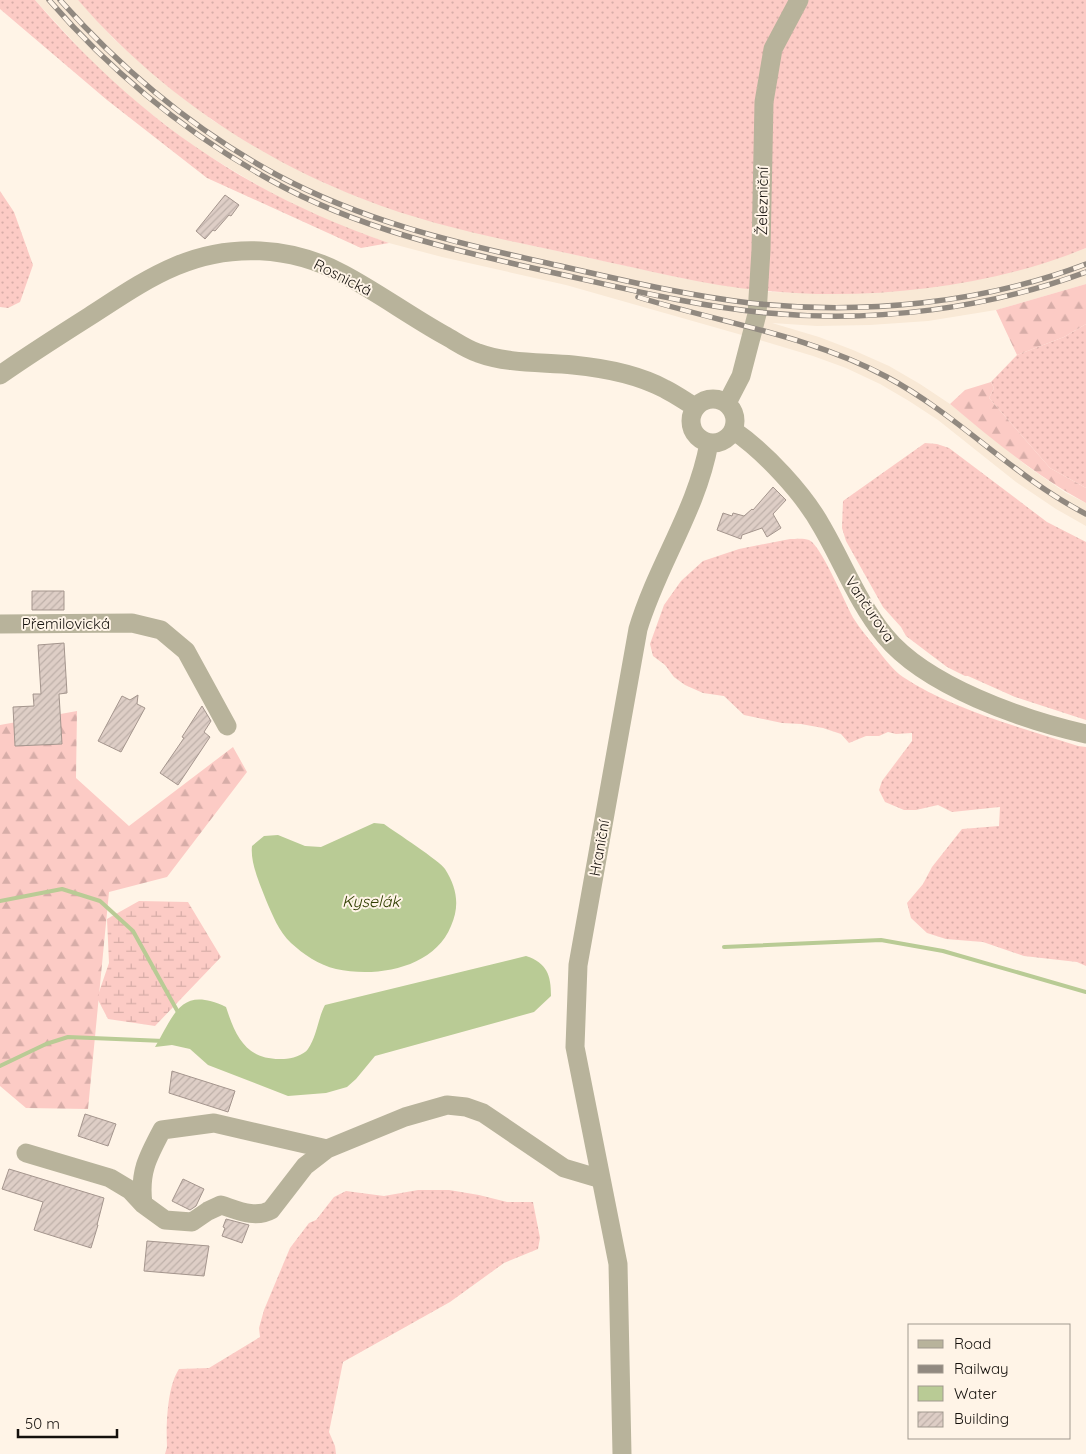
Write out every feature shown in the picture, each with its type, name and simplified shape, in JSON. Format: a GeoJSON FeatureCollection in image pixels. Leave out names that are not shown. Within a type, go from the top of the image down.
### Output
{"type":"FeatureCollection","features":[{"type":"Feature","properties":{"kind":"street","name":"Železniční"},"geometry":{"type":"LineString","coordinates":[[727,403],[741,376],[757,314],[761,250],[764,102],[773,48],[799,0]]}},
{"type":"Feature","properties":{"kind":"street","name":"Rosnická"},"geometry":{"type":"LineString","coordinates":[[0,374],[121,296],[162,272],[197,258],[217,253],[236,250],[258,250],[279,252],[322,264],[343,274],[475,352],[494,358],[610,370],[665,388],[695,407]]}},
{"type":"Feature","properties":{"kind":"street"},"geometry":{"type":"LineString","coordinates":[[710,398],[727,403],[734,413],[735,419],[730,436],[720,442],[709,443],[699,438],[692,429],[690,418],[695,407],[710,398]]}},
{"type":"Feature","properties":{"kind":"street","name":"Vančurova"},"geometry":{"type":"LineString","coordinates":[[733,430],[747,440],[806,501],[822,526],[868,612],[885,636],[902,654],[933,677],[961,690],[1003,708],[1086,734]]}},
{"type":"Feature","properties":{"kind":"street","name":"Hraniční"},"geometry":{"type":"LineString","coordinates":[[622,1454],[618,1264],[575,1048],[578,965],[638,629],[655,583],[684,524],[701,479],[709,443]]}},
{"type":"Feature","properties":{"kind":"street","name":"Přemilovická"},"geometry":{"type":"LineString","coordinates":[[0,624],[132,623],[161,630],[186,650],[227,726]]}},
{"type":"Feature","properties":{"kind":"street"},"geometry":{"type":"LineString","coordinates":[[26,1153],[110,1178],[130,1190],[143,1204],[165,1220],[192,1222],[221,1205],[252,1214],[264,1214],[271,1210],[305,1166],[326,1149],[404,1116],[447,1105],[466,1107],[484,1113],[564,1168],[601,1179]]}},
{"type":"Feature","properties":{"kind":"street"},"geometry":{"type":"LineString","coordinates":[[143,1204],[141,1186],[147,1158],[162,1130],[214,1123],[326,1149]]}},
{"type":"Feature","properties":{"kind":"shaded area"},"geometry":{"type":"Polygon","coordinates":[[[35,0],[78,0],[114,39],[148,70],[212,120],[322,182],[399,211],[521,243],[682,278],[770,292],[817,293],[1076,252],[1086,248],[1086,284],[996,310],[928,321],[870,325],[817,326],[772,323],[819,337],[853,350],[889,366],[920,384],[950,404],[1027,466],[1066,493],[1086,503],[1086,526],[1056,509],[1016,482],[938,420],[880,384],[846,368],[763,341],[566,285],[389,243],[308,212],[269,192],[194,147],[127,95],[92,62],[35,0]]]}},
{"type":"Feature","properties":{"kind":"green space"},"geometry":{"type":"Polygon","coordinates":[[[0,0],[35,0],[73,42],[112,80],[153,115],[239,175],[286,200],[336,223],[389,243],[361,248],[207,178],[107,100],[0,9],[0,0]]]}},
{"type":"Feature","properties":{"kind":"green space"},"geometry":{"type":"Polygon","coordinates":[[[78,0],[1086,0],[1086,248],[1011,273],[930,288],[847,294],[807,294],[745,289],[699,281],[473,233],[417,218],[363,199],[283,163],[245,141],[173,91],[139,62],[78,0]]]}},
{"type":"Feature","properties":{"kind":"green space"},"geometry":{"type":"Polygon","coordinates":[[[0,191],[14,212],[33,265],[20,302],[8,308],[0,307],[0,191]]]}},
{"type":"Feature","properties":{"kind":"green space"},"geometry":{"type":"Polygon","coordinates":[[[1086,284],[1086,324],[1064,337],[1017,355],[996,310],[1086,284]]]}},
{"type":"Feature","properties":{"kind":"green space"},"geometry":{"type":"Polygon","coordinates":[[[1086,324],[1086,488],[1050,468],[989,398],[994,388],[991,382],[1017,355],[1064,337],[1086,324]]]}},
{"type":"Feature","properties":{"kind":"green space"},"geometry":{"type":"Polygon","coordinates":[[[991,382],[994,388],[989,398],[1050,468],[1086,488],[1086,503],[1032,469],[950,404],[965,390],[991,382]]]}},
{"type":"Feature","properties":{"kind":"green space"},"geometry":{"type":"Polygon","coordinates":[[[925,443],[949,448],[1047,522],[1086,542],[1086,720],[1015,697],[947,667],[906,636],[901,627],[883,607],[846,541],[842,528],[843,501],[925,443]]]}},
{"type":"Feature","properties":{"kind":"green space"},"geometry":{"type":"Polygon","coordinates":[[[790,539],[807,539],[814,544],[820,552],[856,623],[889,664],[903,677],[943,699],[988,717],[1086,747],[1086,966],[1077,962],[1024,956],[983,942],[946,939],[927,933],[911,918],[907,903],[923,884],[932,867],[962,829],[999,826],[1000,807],[952,812],[938,805],[916,810],[904,810],[885,802],[879,790],[882,781],[912,741],[912,733],[896,734],[888,732],[879,736],[866,736],[849,743],[841,734],[823,728],[782,723],[744,715],[724,696],[703,693],[685,685],[653,656],[650,644],[664,605],[681,581],[703,561],[739,549],[790,539]]]}},
{"type":"Feature","properties":{"kind":"green space"},"geometry":{"type":"Polygon","coordinates":[[[77,711],[76,778],[129,826],[233,747],[247,772],[167,877],[109,892],[88,1109],[26,1108],[0,1086],[0,725],[77,711]]]}},
{"type":"Feature","properties":{"kind":"green space"},"geometry":{"type":"Polygon","coordinates":[[[139,901],[188,902],[221,957],[155,1026],[108,1019],[97,998],[109,963],[107,919],[139,901]]]}},
{"type":"Feature","properties":{"kind":"green space"},"geometry":{"type":"Polygon","coordinates":[[[418,1190],[449,1190],[507,1202],[533,1202],[540,1238],[538,1249],[504,1263],[450,1302],[343,1362],[329,1432],[336,1454],[165,1454],[170,1396],[179,1369],[209,1368],[260,1337],[259,1328],[264,1310],[290,1248],[309,1223],[316,1220],[334,1197],[346,1191],[384,1196],[418,1190]]]}},
{"type":"Feature","properties":{"kind":"water","name":"Kyselák"},"geometry":{"type":"Polygon","coordinates":[[[374,823],[384,824],[426,853],[445,869],[455,890],[456,911],[454,919],[443,940],[432,952],[402,967],[369,972],[336,969],[323,965],[291,943],[279,928],[258,880],[252,859],[252,846],[264,836],[278,835],[305,846],[321,847],[374,823]]]}},
{"type":"Feature","properties":{"kind":"water"},"geometry":{"type":"Polygon","coordinates":[[[526,956],[543,966],[550,982],[551,996],[534,1012],[375,1056],[347,1087],[326,1093],[288,1096],[208,1065],[190,1049],[172,1045],[155,1047],[168,1023],[181,1006],[189,1001],[199,1000],[211,1001],[226,1007],[239,1038],[252,1052],[271,1059],[290,1058],[300,1055],[308,1049],[325,1005],[526,956]]]}},
{"type":"Feature","properties":{"kind":"building"},"geometry":{"type":"Polygon","coordinates":[[[225,195],[239,205],[231,216],[229,215],[205,239],[196,231],[225,195]]]}},
{"type":"Feature","properties":{"kind":"building"},"geometry":{"type":"Polygon","coordinates":[[[773,487],[786,500],[773,514],[781,528],[767,537],[762,528],[742,535],[741,539],[717,530],[723,513],[732,516],[733,513],[744,516],[753,510],[773,487]]]}},
{"type":"Feature","properties":{"kind":"building"},"geometry":{"type":"Polygon","coordinates":[[[32,591],[64,591],[64,610],[32,610],[32,591]]]}},
{"type":"Feature","properties":{"kind":"building"},"geometry":{"type":"Polygon","coordinates":[[[64,643],[67,693],[59,694],[62,744],[15,746],[13,707],[34,706],[33,694],[41,694],[38,645],[64,643]]]}},
{"type":"Feature","properties":{"kind":"building"},"geometry":{"type":"Polygon","coordinates":[[[138,695],[137,704],[145,708],[121,752],[98,741],[122,696],[130,700],[138,695]]]}},
{"type":"Feature","properties":{"kind":"building"},"geometry":{"type":"Polygon","coordinates":[[[202,706],[211,721],[204,732],[210,737],[178,785],[160,773],[184,738],[182,737],[202,706]]]}},
{"type":"Feature","properties":{"kind":"building"},"geometry":{"type":"Polygon","coordinates":[[[172,1071],[235,1091],[228,1112],[169,1093],[172,1071]]]}},
{"type":"Feature","properties":{"kind":"building"},"geometry":{"type":"Polygon","coordinates":[[[85,1114],[116,1124],[108,1146],[78,1136],[85,1114]]]}},
{"type":"Feature","properties":{"kind":"building"},"geometry":{"type":"Polygon","coordinates":[[[9,1169],[104,1198],[91,1248],[34,1230],[43,1202],[2,1189],[9,1169]]]}},
{"type":"Feature","properties":{"kind":"building"},"geometry":{"type":"Polygon","coordinates":[[[183,1179],[204,1189],[196,1206],[190,1210],[172,1201],[183,1179]]]}},
{"type":"Feature","properties":{"kind":"building"},"geometry":{"type":"Polygon","coordinates":[[[226,1219],[249,1225],[242,1243],[222,1236],[226,1219]]]}},
{"type":"Feature","properties":{"kind":"building"},"geometry":{"type":"Polygon","coordinates":[[[147,1241],[209,1246],[204,1276],[144,1271],[147,1241]]]}},
{"type":"Feature","properties":{"kind":"waterway"},"geometry":{"type":"LineString","coordinates":[[0,901],[62,889],[100,901],[133,931],[179,1014]]}},
{"type":"Feature","properties":{"kind":"waterway"},"geometry":{"type":"LineString","coordinates":[[724,947],[881,940],[943,951],[1086,992]]}},
{"type":"Feature","properties":{"kind":"waterway"},"geometry":{"type":"LineString","coordinates":[[0,1066],[46,1044],[68,1037],[164,1041]]}},
{"type":"Feature","properties":{"kind":"railway"},"geometry":{"type":"LineString","coordinates":[[49,0],[99,53],[153,101],[181,123],[241,163],[304,198],[337,212],[371,225],[440,246],[684,301],[740,310],[808,316],[889,314],[970,304],[1048,285],[1086,272]]}},
{"type":"Feature","properties":{"kind":"railway"},"geometry":{"type":"LineString","coordinates":[[60,0],[108,51],[161,97],[217,139],[277,175],[309,191],[375,218],[442,238],[674,291],[750,303],[835,308],[921,303],[963,297],[1005,289],[1046,278],[1086,264]]}},
{"type":"Feature","properties":{"kind":"railway"},"geometry":{"type":"LineString","coordinates":[[638,297],[796,340],[827,350],[887,377],[938,409],[1035,482],[1086,514]]}}]}
